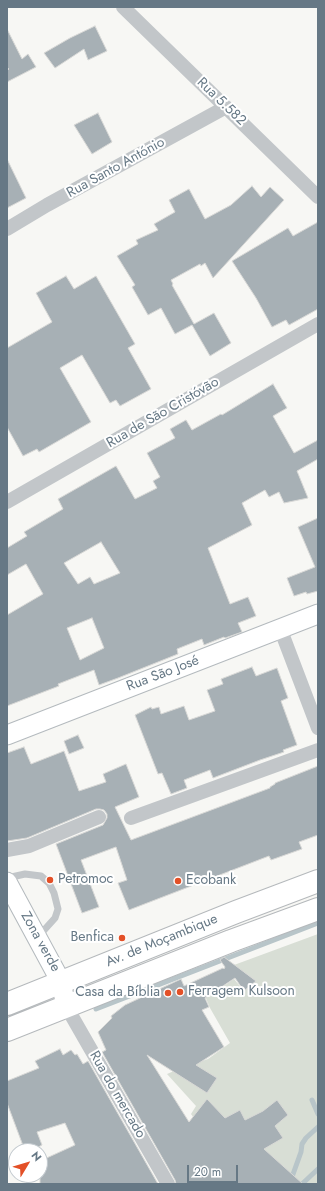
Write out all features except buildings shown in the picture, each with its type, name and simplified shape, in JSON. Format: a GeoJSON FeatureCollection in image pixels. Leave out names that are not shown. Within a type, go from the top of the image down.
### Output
{"type":"FeatureCollection","features":[{"type":"Feature","properties":{"kind":"highway","name":"Av. de Moçambique"},"geometry":{"type":"LineString","coordinates":[[7,1004],[236,912],[318,881]]}},
{"type":"Feature","properties":{"kind":"highway","name":"Av. de Moçambique"},"geometry":{"type":"LineString","coordinates":[[7,1030],[231,941],[318,909]]}},
{"type":"Feature","properties":{"kind":"street","name":"Rua 5.582"},"geometry":{"type":"LineString","coordinates":[[123,7],[318,197]]}},
{"type":"Feature","properties":{"kind":"street","name":"Rua Santo António"},"geometry":{"type":"LineString","coordinates":[[7,229],[47,205],[226,107]]}},
{"type":"Feature","properties":{"kind":"street","name":"Rua de São Cristóvão"},"geometry":{"type":"LineString","coordinates":[[7,502],[318,324]]}},
{"type":"Feature","properties":{"kind":"street","name":"Rua São José"},"geometry":{"type":"LineString","coordinates":[[7,734],[318,614]]}},
{"type":"Feature","properties":{"kind":"street"},"geometry":{"type":"LineString","coordinates":[[280,628],[318,728]]}},
{"type":"Feature","properties":{"kind":"street"},"geometry":{"type":"LineString","coordinates":[[131,818],[318,750]]}},
{"type":"Feature","properties":{"kind":"street"},"geometry":{"type":"LineString","coordinates":[[7,850],[30,846],[100,817]]}},
{"type":"Feature","properties":{"kind":"street","name":"Zona verde"},"geometry":{"type":"LineString","coordinates":[[7,882],[61,982],[66,1006]]}},
{"type":"Feature","properties":{"kind":"street","name":"Rua do mercado"},"geometry":{"type":"LineString","coordinates":[[66,1006],[168,1184]]}},
{"type":"Feature","properties":{"kind":"lane"},"geometry":{"type":"LineString","coordinates":[[7,878],[25,874],[41,876],[49,883],[54,893],[58,909],[55,918],[37,938]]}},
{"type":"Feature","properties":{"kind":"shaded area"},"geometry":{"type":"Polygon","coordinates":[[[318,934],[318,1184],[238,1184],[191,1114],[196,1106],[167,1074],[208,1059],[230,1043],[210,1008],[203,991],[221,988],[234,979],[244,991],[256,981],[234,965],[318,934]]]}},
{"type":"Feature","properties":{"kind":"waterway"},"geometry":{"type":"LineString","coordinates":[[96,1009],[318,923]]}},
{"type":"Feature","properties":{"kind":"waterway"},"geometry":{"type":"LineString","coordinates":[[312,1100],[318,1114]]}},
{"type":"Feature","properties":{"kind":"waterway"},"geometry":{"type":"LineString","coordinates":[[292,1177],[301,1152],[302,1144],[318,1127]]}},
{"type":"Feature","properties":{"kind":"waterway"},"geometry":{"type":"LineString","coordinates":[[302,1184],[318,1169]]}},
{"type":"Feature","properties":{"kind":"place","name":"Petromoc"},"geometry":{"type":"Point","coordinates":[50,880]}},
{"type":"Feature","properties":{"kind":"place","name":"Ecobank"},"geometry":{"type":"Point","coordinates":[178,881]}},
{"type":"Feature","properties":{"kind":"place","name":"Benfica"},"geometry":{"type":"Point","coordinates":[122,938]}},
{"type":"Feature","properties":{"kind":"place","name":"Ferragem Kulsoon"},"geometry":{"type":"Point","coordinates":[180,992]}},
{"type":"Feature","properties":{"kind":"place","name":"Casa da Bíblia"},"geometry":{"type":"Point","coordinates":[168,993]}}]}
